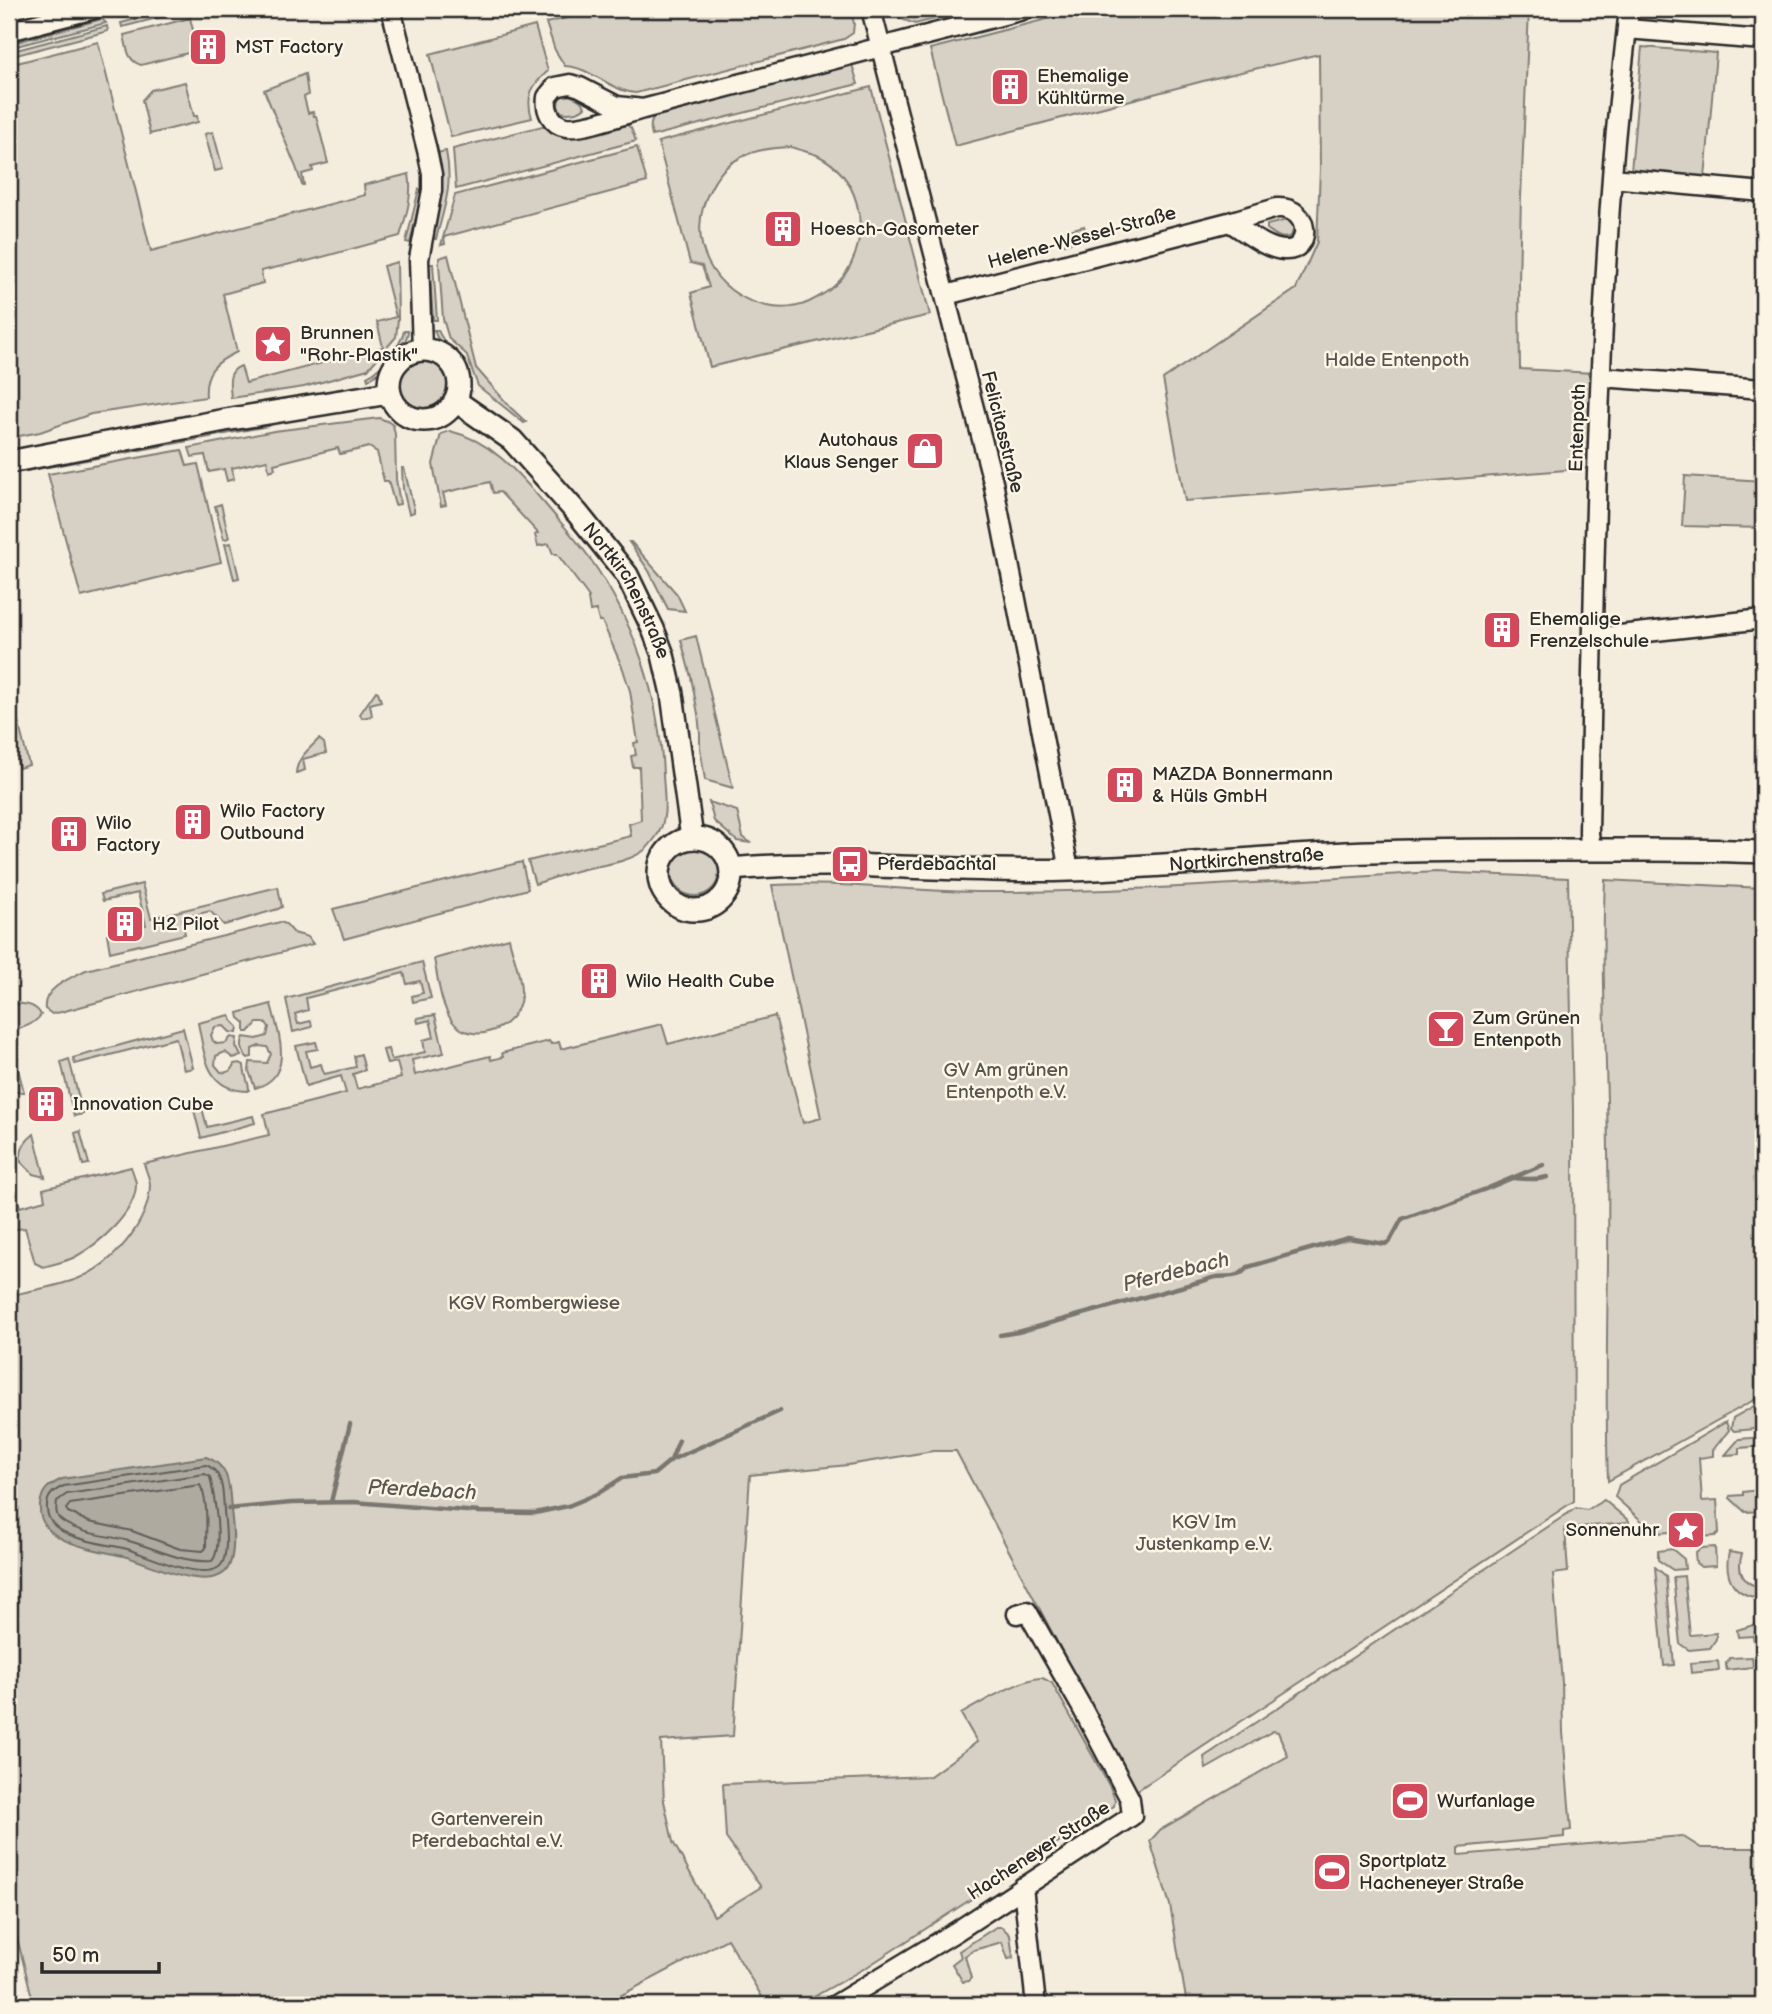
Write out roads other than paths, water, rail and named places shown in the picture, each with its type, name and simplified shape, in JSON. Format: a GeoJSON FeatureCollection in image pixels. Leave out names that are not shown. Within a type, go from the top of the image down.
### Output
{"type":"FeatureCollection","features":[{"type":"Feature","properties":{"kind":"main road"},"geometry":{"type":"LineString","coordinates":[[422,350],[442,355],[450,362],[459,380],[459,391],[456,401],[441,417],[419,421],[400,412],[393,403],[388,383],[390,373],[403,357],[422,350]]}},
{"type":"Feature","properties":{"kind":"main road"},"geometry":{"type":"LineString","coordinates":[[9,462],[225,420],[389,393]]}},
{"type":"Feature","properties":{"kind":"main road","name":"Nortkirchenstraße"},"geometry":{"type":"LineString","coordinates":[[456,401],[512,440],[578,514],[627,575],[653,629],[666,668],[692,838]]}},
{"type":"Feature","properties":{"kind":"main road"},"geometry":{"type":"LineString","coordinates":[[692,838],[711,842],[719,848],[726,855],[731,869],[730,885],[725,894],[710,907],[692,909],[674,903],[663,889],[660,880],[662,862],[673,846],[692,838]]}},
{"type":"Feature","properties":{"kind":"main road","name":"Nortkirchenstraße"},"geometry":{"type":"LineString","coordinates":[[731,869],[850,864],[965,871],[1069,870],[1434,850],[1684,849],[1763,852]]}},
{"type":"Feature","properties":{"kind":"street"},"geometry":{"type":"LineString","coordinates":[[9,31],[94,9]]}},
{"type":"Feature","properties":{"kind":"street"},"geometry":{"type":"LineString","coordinates":[[391,9],[432,174],[430,205],[419,259],[422,350]]}},
{"type":"Feature","properties":{"kind":"street","name":"Felicitasstraße"},"geometry":{"type":"LineString","coordinates":[[871,9],[993,482],[1069,870]]}},
{"type":"Feature","properties":{"kind":"street"},"geometry":{"type":"LineString","coordinates":[[643,109],[618,106],[570,84],[555,87],[548,93],[546,104],[550,117],[566,127],[579,126],[1027,9]]}},
{"type":"Feature","properties":{"kind":"street","name":"Entenpoth"},"geometry":{"type":"LineString","coordinates":[[1591,850],[1589,833],[1593,638],[1601,377],[1612,178],[1629,9]]}},
{"type":"Feature","properties":{"kind":"street"},"geometry":{"type":"LineString","coordinates":[[1627,29],[1763,40]]}},
{"type":"Feature","properties":{"kind":"street"},"geometry":{"type":"LineString","coordinates":[[1612,178],[1763,192]]}},
{"type":"Feature","properties":{"kind":"street","name":"Helene-Wessel-Straße"},"geometry":{"type":"LineString","coordinates":[[946,295],[1229,222]]}},
{"type":"Feature","properties":{"kind":"street"},"geometry":{"type":"LineString","coordinates":[[1601,377],[1763,389]]}},
{"type":"Feature","properties":{"kind":"street"},"geometry":{"type":"LineString","coordinates":[[1593,638],[1763,619]]}},
{"type":"Feature","properties":{"kind":"street","name":"Hacheneyer Straße"},"geometry":{"type":"LineString","coordinates":[[835,2005],[913,1959],[1132,1816],[1130,1799],[1027,1611],[1017,1614]]}},
{"type":"Feature","properties":{"kind":"street"},"geometry":{"type":"LineString","coordinates":[[1023,1887],[1036,2005]]}},
{"type":"Feature","properties":{"kind":"water"},"geometry":{"type":"Polygon","coordinates":[[[206,1457],[220,1466],[227,1478],[233,1525],[229,1567],[215,1577],[189,1577],[84,1547],[57,1536],[47,1528],[41,1518],[40,1505],[44,1492],[62,1479],[206,1457]]]}},
{"type":"Feature","properties":{"kind":"waterway","name":"Pferdebach"},"geometry":{"type":"LineString","coordinates":[[1000,1335],[1212,1278],[1238,1275],[1248,1267],[1348,1238],[1385,1244],[1390,1241],[1402,1219],[1543,1165]]}},
{"type":"Feature","properties":{"kind":"waterway"},"geometry":{"type":"LineString","coordinates":[[1513,1178],[1547,1177]]}},
{"type":"Feature","properties":{"kind":"waterway","name":"Pferdebach"},"geometry":{"type":"LineString","coordinates":[[228,1509],[291,1503],[354,1502],[479,1512],[535,1513],[568,1506],[597,1494],[622,1478],[654,1474],[671,1460],[780,1411]]}},
{"type":"Feature","properties":{"kind":"waterway"},"geometry":{"type":"LineString","coordinates":[[331,1502],[350,1424]]}},
{"type":"Feature","properties":{"kind":"waterway"},"geometry":{"type":"LineString","coordinates":[[671,1460],[679,1440]]}},
{"type":"Feature","properties":{"kind":"place","name":"MST Factory"},"geometry":{"type":"Point","coordinates":[208,47]}},
{"type":"Feature","properties":{"kind":"place","name":"Ehemalige Kühltürme"},"geometry":{"type":"Point","coordinates":[1010,87]}},
{"type":"Feature","properties":{"kind":"place","name":"Hoesch-Gasometer"},"geometry":{"type":"Point","coordinates":[783,229]}},
{"type":"Feature","properties":{"kind":"place","name":"Brunnen \"Rohr-Plastik\""},"geometry":{"type":"Point","coordinates":[273,344]}},
{"type":"Feature","properties":{"kind":"place","name":"Autohaus Klaus Senger"},"geometry":{"type":"Point","coordinates":[925,451]}},
{"type":"Feature","properties":{"kind":"place","name":"Ehemalige Frenzelschule"},"geometry":{"type":"Point","coordinates":[1502,630]}},
{"type":"Feature","properties":{"kind":"place","name":"MAZDA Bonnermann & Hüls GmbH"},"geometry":{"type":"Point","coordinates":[1125,785]}},
{"type":"Feature","properties":{"kind":"place","name":"Wilo Factory Outbound"},"geometry":{"type":"Point","coordinates":[193,822]}},
{"type":"Feature","properties":{"kind":"place","name":"Wilo Factory"},"geometry":{"type":"Point","coordinates":[69,834]}},
{"type":"Feature","properties":{"kind":"place","name":"Pferdebachtal"},"geometry":{"type":"Point","coordinates":[850,864]}},
{"type":"Feature","properties":{"kind":"place","name":"H2 Pilot"},"geometry":{"type":"Point","coordinates":[125,924]}},
{"type":"Feature","properties":{"kind":"place","name":"Wilo Health Cube"},"geometry":{"type":"Point","coordinates":[599,981]}},
{"type":"Feature","properties":{"kind":"place","name":"Zum Grünen Entenpoth"},"geometry":{"type":"Point","coordinates":[1446,1029]}},
{"type":"Feature","properties":{"kind":"place","name":"Innovation Cube"},"geometry":{"type":"Point","coordinates":[46,1104]}},
{"type":"Feature","properties":{"kind":"place","name":"Sonnenuhr"},"geometry":{"type":"Point","coordinates":[1686,1530]}},
{"type":"Feature","properties":{"kind":"place","name":"Wurfanlage"},"geometry":{"type":"Point","coordinates":[1410,1801]}},
{"type":"Feature","properties":{"kind":"place","name":"Sportplatz Hacheneyer Straße"},"geometry":{"type":"Point","coordinates":[1332,1872]}},
{"type":"Feature","properties":{"kind":"park label","name":"Halde Entenpoth"},"geometry":{"type":"Point","coordinates":[1397,360]}},
{"type":"Feature","properties":{"kind":"park label","name":"GV Am grünen Entenpoth e.V."},"geometry":{"type":"Point","coordinates":[1006,1081]}},
{"type":"Feature","properties":{"kind":"park label","name":"KGV Rombergwiese"},"geometry":{"type":"Point","coordinates":[534,1303]}},
{"type":"Feature","properties":{"kind":"park label","name":"KGV Im Justenkamp e.V."},"geometry":{"type":"Point","coordinates":[1204,1533]}},
{"type":"Feature","properties":{"kind":"park label","name":"Gartenverein Pferdebachtal e.V."},"geometry":{"type":"Point","coordinates":[487,1830]}}]}
